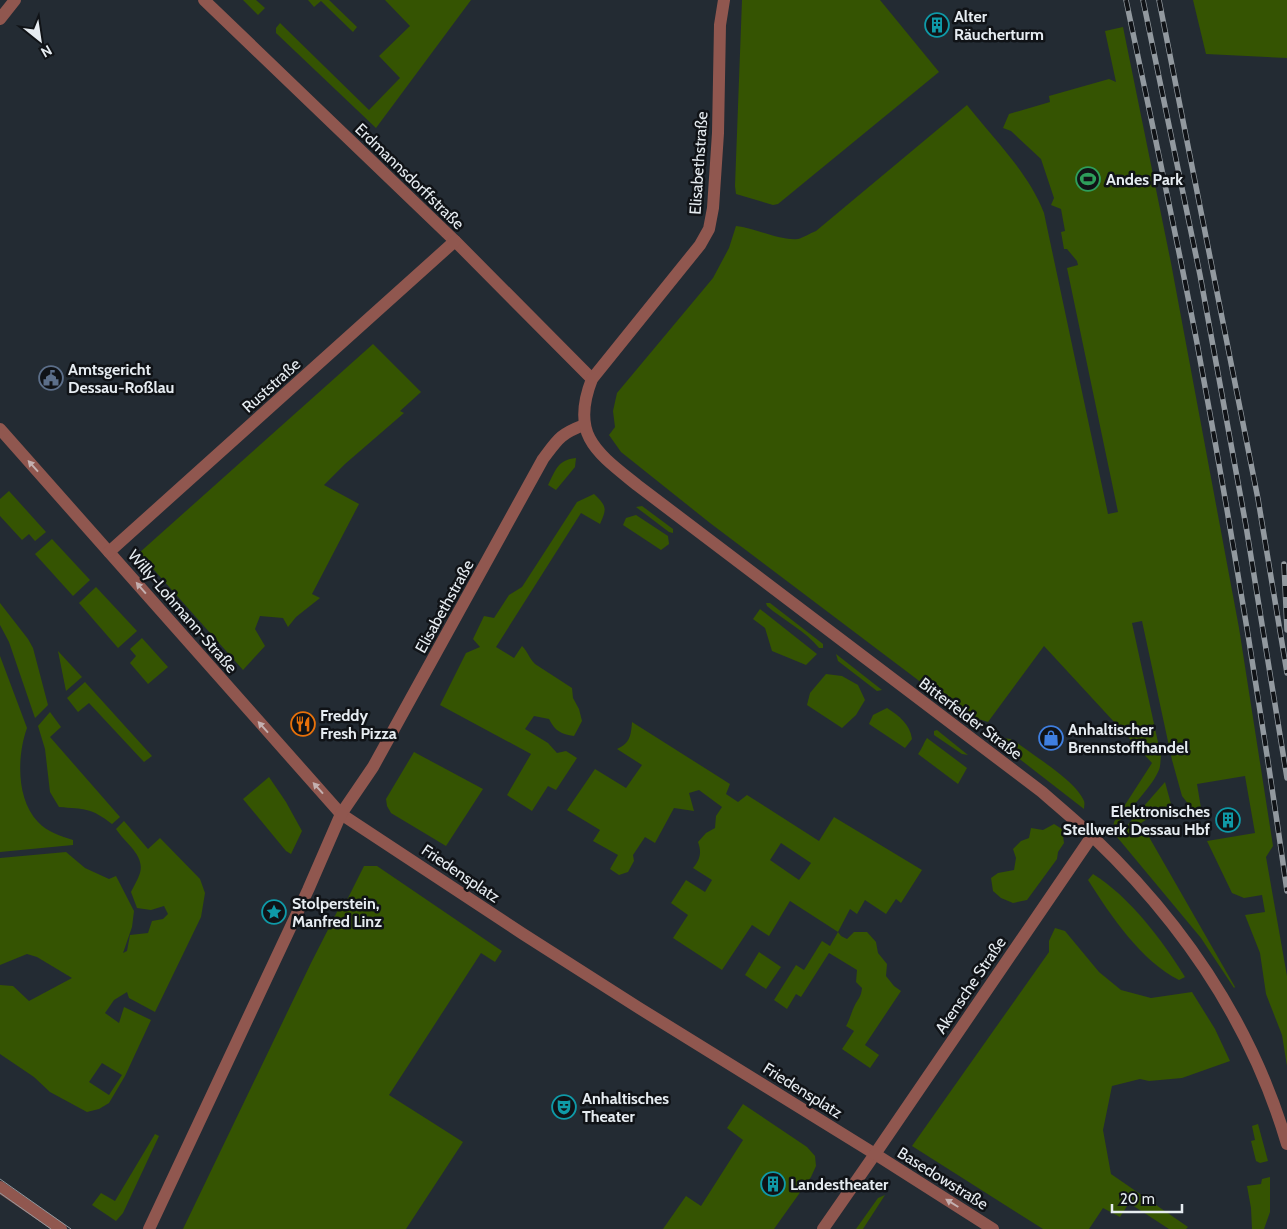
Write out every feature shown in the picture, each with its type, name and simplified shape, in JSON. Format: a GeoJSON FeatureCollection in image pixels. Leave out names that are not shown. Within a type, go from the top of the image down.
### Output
{"type":"FeatureCollection","features":[{"type":"Feature","properties":{"kind":"street"},"geometry":{"type":"LineString","coordinates":[[0,19],[15,0]]}},
{"type":"Feature","properties":{"kind":"street","name":"Erdmannsdorffstraße"},"geometry":{"type":"LineString","coordinates":[[204,0],[455,241],[592,378]]}},
{"type":"Feature","properties":{"kind":"street","name":"Elisabethstraße"},"geometry":{"type":"LineString","coordinates":[[592,378],[700,245],[710,229],[718,133],[720,25],[724,0]]}},
{"type":"Feature","properties":{"kind":"street","name":"Ruststraße"},"geometry":{"type":"LineString","coordinates":[[109,552],[455,241]]}},
{"type":"Feature","properties":{"kind":"street","name":"Bitterfelder Straße"},"geometry":{"type":"LineString","coordinates":[[592,378],[585,396],[584,424],[590,440],[600,455],[1042,792],[1092,836],[1143,890],[1176,928],[1209,972],[1236,1020],[1258,1065],[1279,1116],[1287,1144]]}},
{"type":"Feature","properties":{"kind":"street","name":"Elisabethstraße"},"geometry":{"type":"LineString","coordinates":[[341,814],[373,767],[543,459],[565,432],[584,424]]}},
{"type":"Feature","properties":{"kind":"street","name":"Willy-Lohmann-Straße"},"geometry":{"type":"LineString","coordinates":[[0,429],[341,814]]}},
{"type":"Feature","properties":{"kind":"street"},"geometry":{"type":"LineString","coordinates":[[149,1229],[308,890],[341,814]]}},
{"type":"Feature","properties":{"kind":"street","name":"Friedensplatz"},"geometry":{"type":"LineString","coordinates":[[341,814],[614,993],[875,1154]]}},
{"type":"Feature","properties":{"kind":"street","name":"Akensche Straße"},"geometry":{"type":"LineString","coordinates":[[875,1154],[1092,836]]}},
{"type":"Feature","properties":{"kind":"street"},"geometry":{"type":"LineString","coordinates":[[823,1229],[875,1154]]}},
{"type":"Feature","properties":{"kind":"street","name":"Basedowstraße"},"geometry":{"type":"LineString","coordinates":[[875,1154],[993,1229]]}},
{"type":"Feature","properties":{"kind":"street"},"geometry":{"type":"LineString","coordinates":[[0,1186],[61,1229]]}},
{"type":"Feature","properties":{"kind":"green space"},"geometry":{"type":"Polygon","coordinates":[[[243,0],[256,0],[265,8],[258,15],[243,0]]]}},
{"type":"Feature","properties":{"kind":"green space"},"geometry":{"type":"Polygon","coordinates":[[[308,0],[329,0],[357,27],[353,32],[321,1],[314,7],[308,0]]]}},
{"type":"Feature","properties":{"kind":"green space"},"geometry":{"type":"Polygon","coordinates":[[[385,0],[471,0],[376,128],[276,33],[276,28],[280,23],[369,110],[400,78],[379,56],[410,26],[385,0]]]}},
{"type":"Feature","properties":{"kind":"green space"},"geometry":{"type":"Polygon","coordinates":[[[742,0],[880,0],[939,72],[778,204],[773,205],[736,194],[742,0]]]}},
{"type":"Feature","properties":{"kind":"green space"},"geometry":{"type":"Polygon","coordinates":[[[1193,0],[1287,0],[1287,58],[1206,54],[1193,0]]]}},
{"type":"Feature","properties":{"kind":"green space"},"geometry":{"type":"Polygon","coordinates":[[[1123,27],[1171,263],[1239,628],[1273,846],[1266,857],[1287,976],[1287,1066],[1282,1035],[1266,994],[1260,953],[1245,915],[1265,912],[1262,895],[1244,898],[1232,893],[1207,841],[1255,833],[1245,776],[1197,784],[1201,808],[1193,810],[1182,796],[1172,760],[1142,621],[1132,623],[1161,756],[1160,766],[1150,786],[1113,829],[1114,822],[1152,763],[1044,646],[988,722],[963,714],[710,523],[621,452],[609,435],[615,427],[613,411],[617,393],[713,278],[729,248],[736,226],[791,239],[798,239],[816,231],[967,105],[1020,170],[1044,213],[1108,514],[1118,512],[1067,268],[1078,265],[1077,261],[1067,249],[1064,249],[1061,232],[1065,231],[1061,209],[1051,205],[1054,198],[1041,159],[1011,131],[1003,128],[1009,114],[1050,102],[1049,96],[1109,79],[1116,82],[1105,31],[1123,27]]]}},
{"type":"Feature","properties":{"kind":"green space"},"geometry":{"type":"Polygon","coordinates":[[[373,344],[421,392],[400,411],[404,413],[345,464],[324,485],[359,504],[312,594],[320,598],[296,617],[288,627],[283,618],[260,616],[255,629],[265,646],[243,670],[139,553],[373,344]]]}},
{"type":"Feature","properties":{"kind":"green space"},"geometry":{"type":"Polygon","coordinates":[[[576,458],[575,467],[556,490],[548,485],[555,470],[561,463],[576,458]]]}},
{"type":"Feature","properties":{"kind":"green space"},"geometry":{"type":"Polygon","coordinates":[[[9,491],[46,532],[35,541],[29,534],[22,540],[0,516],[0,499],[9,491]]]}},
{"type":"Feature","properties":{"kind":"green space"},"geometry":{"type":"Polygon","coordinates":[[[594,494],[603,505],[605,511],[600,524],[581,513],[496,647],[514,658],[522,646],[535,664],[572,688],[573,698],[579,709],[582,721],[574,736],[559,731],[549,719],[534,716],[525,729],[548,743],[557,753],[566,751],[577,758],[556,790],[548,786],[532,811],[507,795],[531,754],[440,705],[466,653],[480,647],[473,639],[484,616],[494,618],[509,595],[522,587],[577,502],[594,494]]]}},
{"type":"Feature","properties":{"kind":"green space"},"geometry":{"type":"Polygon","coordinates":[[[642,506],[673,529],[673,533],[636,507],[642,506]]]}},
{"type":"Feature","properties":{"kind":"green space"},"geometry":{"type":"Polygon","coordinates":[[[636,515],[668,536],[669,544],[661,550],[623,525],[626,518],[636,515]]]}},
{"type":"Feature","properties":{"kind":"green space"},"geometry":{"type":"Polygon","coordinates":[[[52,539],[90,580],[73,596],[35,554],[52,539]]]}},
{"type":"Feature","properties":{"kind":"green space"},"geometry":{"type":"Polygon","coordinates":[[[96,587],[137,631],[118,648],[79,603],[96,587]]]}},
{"type":"Feature","properties":{"kind":"green space"},"geometry":{"type":"Polygon","coordinates":[[[0,603],[33,648],[48,705],[35,718],[9,642],[0,625],[0,603]]]}},
{"type":"Feature","properties":{"kind":"green space"},"geometry":{"type":"Polygon","coordinates":[[[766,603],[770,603],[823,644],[823,648],[819,648],[808,636],[767,606],[766,603]]]}},
{"type":"Feature","properties":{"kind":"green space"},"geometry":{"type":"Polygon","coordinates":[[[760,609],[817,654],[806,665],[772,651],[765,628],[753,619],[760,609]]]}},
{"type":"Feature","properties":{"kind":"green space"},"geometry":{"type":"Polygon","coordinates":[[[142,638],[168,667],[148,684],[130,663],[136,656],[130,649],[142,638]]]}},
{"type":"Feature","properties":{"kind":"green space"},"geometry":{"type":"Polygon","coordinates":[[[58,651],[82,677],[66,691],[58,651]]]}},
{"type":"Feature","properties":{"kind":"green space"},"geometry":{"type":"Polygon","coordinates":[[[836,654],[882,690],[877,691],[838,661],[836,654]]]}},
{"type":"Feature","properties":{"kind":"green space"},"geometry":{"type":"Polygon","coordinates":[[[0,656],[27,728],[20,764],[22,790],[26,802],[38,822],[54,833],[73,840],[73,845],[0,852],[0,656]]]}},
{"type":"Feature","properties":{"kind":"green space"},"geometry":{"type":"Polygon","coordinates":[[[826,674],[842,676],[858,685],[865,700],[856,715],[842,728],[807,705],[810,693],[826,674]]]}},
{"type":"Feature","properties":{"kind":"green space"},"geometry":{"type":"Polygon","coordinates":[[[85,682],[152,756],[144,762],[89,703],[78,712],[67,698],[85,682]]]}},
{"type":"Feature","properties":{"kind":"green space"},"geometry":{"type":"Polygon","coordinates":[[[887,708],[900,717],[909,729],[912,739],[905,748],[869,724],[873,715],[887,708]]]}},
{"type":"Feature","properties":{"kind":"green space"},"geometry":{"type":"Polygon","coordinates":[[[50,712],[61,727],[50,737],[120,817],[112,824],[99,815],[87,810],[59,807],[50,792],[45,749],[38,726],[50,712]]]}},
{"type":"Feature","properties":{"kind":"green space"},"geometry":{"type":"Polygon","coordinates":[[[632,722],[730,784],[726,794],[738,802],[747,795],[819,841],[834,817],[922,870],[901,903],[896,899],[886,914],[865,900],[857,914],[850,909],[838,932],[790,901],[769,936],[752,925],[722,970],[673,938],[688,915],[671,903],[686,880],[705,892],[712,880],[693,868],[700,856],[698,842],[706,833],[715,828],[716,816],[722,807],[699,790],[689,793],[694,811],[674,808],[655,843],[645,837],[633,855],[634,861],[628,872],[619,875],[610,869],[618,855],[593,841],[600,830],[567,810],[595,769],[626,788],[642,765],[617,749],[627,742],[632,722]],[[781,843],[770,860],[799,880],[811,863],[781,843]]]}},
{"type":"Feature","properties":{"kind":"green space"},"geometry":{"type":"Polygon","coordinates":[[[937,730],[968,755],[962,754],[934,735],[934,731],[937,730]]]}},
{"type":"Feature","properties":{"kind":"green space"},"geometry":{"type":"Polygon","coordinates":[[[990,736],[1010,739],[1016,742],[1054,769],[1080,794],[1084,801],[1084,809],[990,736]]]}},
{"type":"Feature","properties":{"kind":"green space"},"geometry":{"type":"Polygon","coordinates":[[[927,738],[967,768],[958,784],[918,754],[927,738]]]}},
{"type":"Feature","properties":{"kind":"green space"},"geometry":{"type":"Polygon","coordinates":[[[414,752],[483,789],[446,846],[391,813],[387,806],[386,799],[414,752]]]}},
{"type":"Feature","properties":{"kind":"green space"},"geometry":{"type":"Polygon","coordinates":[[[269,777],[302,831],[291,854],[286,851],[243,799],[269,777]]]}},
{"type":"Feature","properties":{"kind":"green space"},"geometry":{"type":"Polygon","coordinates":[[[1165,782],[1171,804],[1141,823],[1234,988],[1201,938],[1117,837],[1165,782]]]}},
{"type":"Feature","properties":{"kind":"green space"},"geometry":{"type":"Polygon","coordinates":[[[124,821],[148,849],[160,838],[200,879],[205,893],[201,917],[155,1012],[129,998],[127,992],[114,1000],[105,1013],[119,1023],[124,1007],[151,1020],[125,1076],[109,1103],[99,1109],[87,1112],[50,1092],[34,1077],[0,1054],[0,985],[13,986],[29,1001],[72,978],[37,957],[27,954],[0,965],[0,858],[66,852],[85,868],[109,879],[116,876],[134,911],[132,927],[123,953],[127,951],[130,935],[148,933],[152,921],[163,919],[168,914],[164,906],[151,910],[137,908],[131,892],[140,873],[140,860],[116,829],[124,821]],[[102,1063],[89,1082],[109,1095],[122,1075],[102,1063]]]}},
{"type":"Feature","properties":{"kind":"green space"},"geometry":{"type":"Polygon","coordinates":[[[1054,824],[1062,829],[1064,843],[1058,852],[1057,859],[1027,900],[1013,903],[1001,898],[993,891],[991,878],[998,873],[1014,870],[1016,858],[1013,849],[1021,841],[1029,838],[1031,828],[1043,830],[1054,824]]]}},
{"type":"Feature","properties":{"kind":"green space"},"geometry":{"type":"Polygon","coordinates":[[[364,866],[377,866],[502,951],[495,962],[481,953],[389,1095],[463,1142],[406,1229],[183,1229],[311,963],[339,908],[348,898],[364,866]]]}},
{"type":"Feature","properties":{"kind":"green space"},"geometry":{"type":"Polygon","coordinates":[[[1093,874],[1120,895],[1144,920],[1156,934],[1185,977],[1179,980],[1165,972],[1140,950],[1117,922],[1088,880],[1093,874]]]}},
{"type":"Feature","properties":{"kind":"green space"},"geometry":{"type":"Polygon","coordinates":[[[1055,928],[1065,931],[1099,972],[1121,990],[1151,998],[1192,992],[1215,1029],[1230,1061],[1182,1078],[1149,1081],[1140,1079],[1112,1086],[1103,1130],[1111,1174],[1188,1227],[1186,1229],[1169,1229],[1129,1203],[1120,1217],[1103,1208],[1089,1229],[1043,1229],[912,1146],[1049,952],[1049,941],[1055,928]]]}},
{"type":"Feature","properties":{"kind":"green space"},"geometry":{"type":"Polygon","coordinates":[[[838,932],[847,939],[854,932],[867,932],[876,942],[878,953],[887,964],[886,976],[901,991],[865,1045],[879,1055],[870,1068],[842,1049],[854,1031],[846,1026],[862,991],[862,988],[856,982],[857,970],[829,953],[801,997],[796,994],[787,1009],[774,1000],[796,965],[804,970],[822,941],[830,946],[838,932]]]}},
{"type":"Feature","properties":{"kind":"green space"},"geometry":{"type":"Polygon","coordinates":[[[759,952],[781,967],[766,989],[745,975],[759,952]]]}},
{"type":"Feature","properties":{"kind":"green space"},"geometry":{"type":"Polygon","coordinates":[[[743,1104],[807,1147],[815,1156],[816,1166],[811,1177],[774,1229],[663,1229],[686,1196],[701,1206],[743,1140],[727,1128],[743,1104]]]}},
{"type":"Feature","properties":{"kind":"green space"},"geometry":{"type":"Polygon","coordinates":[[[1258,1124],[1268,1161],[1260,1163],[1256,1161],[1251,1141],[1255,1140],[1252,1126],[1258,1124]]]}},
{"type":"Feature","properties":{"kind":"green space"},"geometry":{"type":"Polygon","coordinates":[[[155,1134],[159,1136],[123,1213],[116,1221],[92,1205],[101,1193],[115,1201],[155,1134]]]}},
{"type":"Feature","properties":{"kind":"green space"},"geometry":{"type":"Polygon","coordinates":[[[1270,1177],[1270,1212],[1264,1229],[1252,1229],[1247,1186],[1261,1184],[1262,1179],[1270,1177]]]}},
{"type":"Feature","properties":{"kind":"green space"},"geometry":{"type":"Polygon","coordinates":[[[885,1195],[863,1229],[856,1229],[878,1198],[885,1195]]]}},
{"type":"Feature","properties":{"kind":"tram line"},"geometry":{"type":"LineString","coordinates":[[0,1179],[71,1229]]}},
{"type":"Feature","properties":{"kind":"tram line"},"geometry":{"type":"LineString","coordinates":[[0,1193],[51,1229]]}},
{"type":"Feature","properties":{"kind":"railway"},"geometry":{"type":"LineString","coordinates":[[1126,0],[1210,411],[1256,685],[1287,891]]}},
{"type":"Feature","properties":{"kind":"railway"},"geometry":{"type":"LineString","coordinates":[[1143,0],[1200,275],[1246,526],[1287,778]]}},
{"type":"Feature","properties":{"kind":"railway"},"geometry":{"type":"LineString","coordinates":[[1159,0],[1258,499],[1287,673]]}},
{"type":"Feature","properties":{"kind":"railway"},"geometry":{"type":"LineString","coordinates":[[1284,564],[1287,630]]}},
{"type":"Feature","properties":{"kind":"place","name":"Alter Räucherturm"},"geometry":{"type":"Point","coordinates":[937,25]}},
{"type":"Feature","properties":{"kind":"place","name":"Andes Park"},"geometry":{"type":"Point","coordinates":[1088,179]}},
{"type":"Feature","properties":{"kind":"place","name":"Amtsgericht Dessau-Roßlau"},"geometry":{"type":"Point","coordinates":[51,378]}},
{"type":"Feature","properties":{"kind":"place","name":"Freddy Fresh Pizza"},"geometry":{"type":"Point","coordinates":[303,724]}},
{"type":"Feature","properties":{"kind":"place","name":"Anhaltischer Brennstoffhandel"},"geometry":{"type":"Point","coordinates":[1051,738]}},
{"type":"Feature","properties":{"kind":"place","name":"Elektronisches Stellwerk Dessau Hbf"},"geometry":{"type":"Point","coordinates":[1228,820]}},
{"type":"Feature","properties":{"kind":"place","name":"Stolperstein, Manfred Linz"},"geometry":{"type":"Point","coordinates":[274,912]}},
{"type":"Feature","properties":{"kind":"place","name":"Anhaltisches Theater"},"geometry":{"type":"Point","coordinates":[564,1107]}},
{"type":"Feature","properties":{"kind":"place","name":"Landestheater"},"geometry":{"type":"Point","coordinates":[773,1184]}}]}
